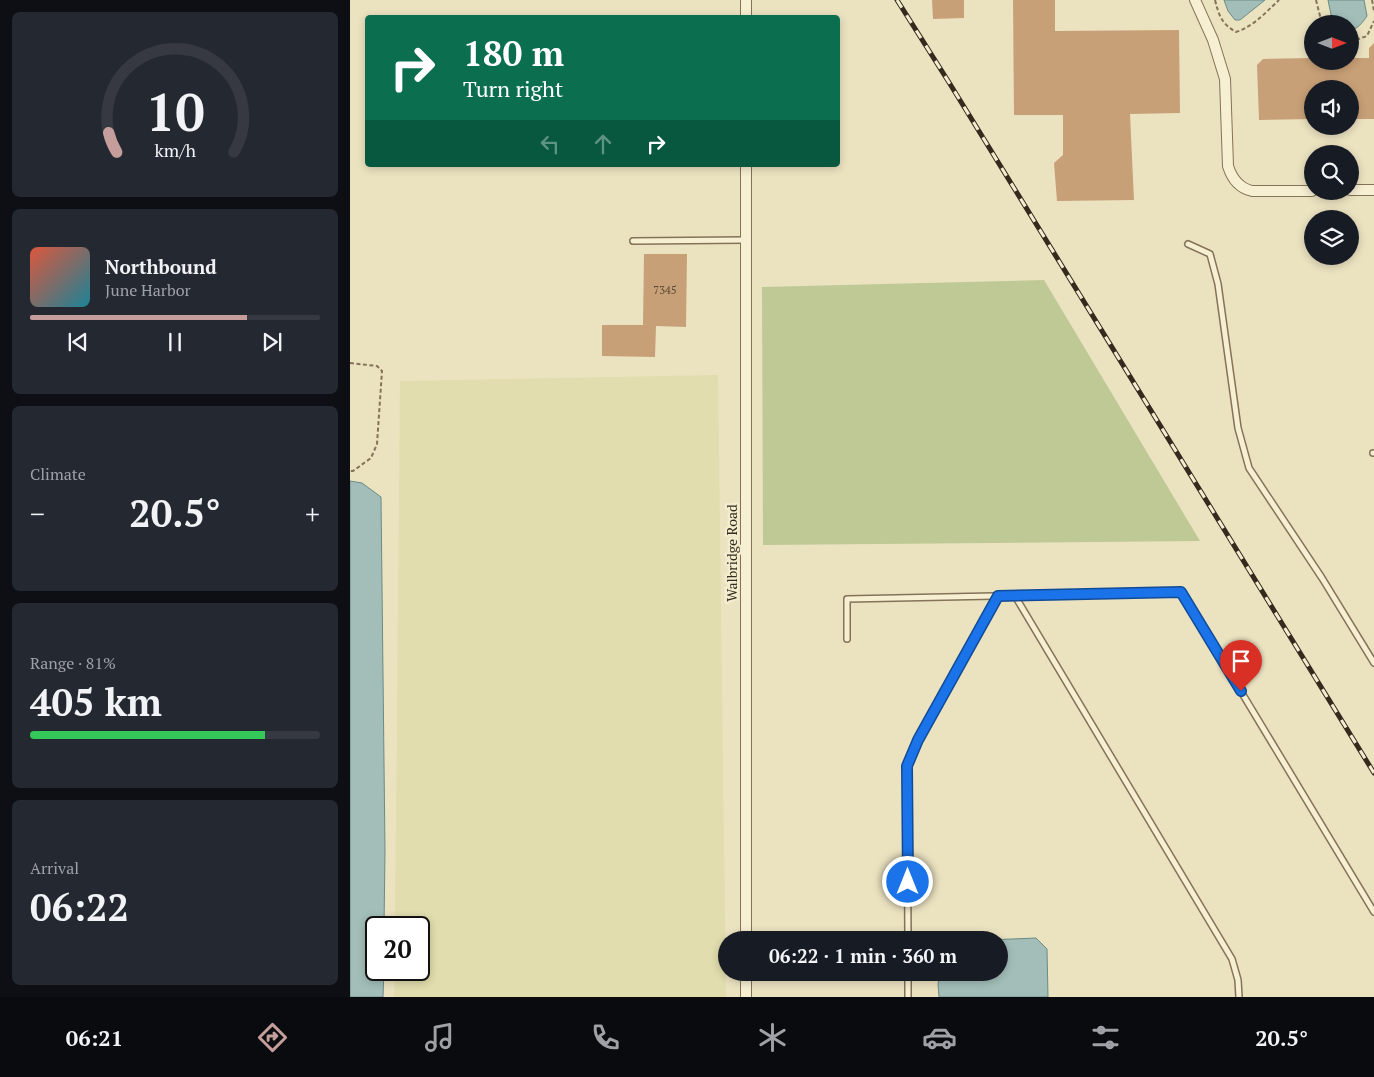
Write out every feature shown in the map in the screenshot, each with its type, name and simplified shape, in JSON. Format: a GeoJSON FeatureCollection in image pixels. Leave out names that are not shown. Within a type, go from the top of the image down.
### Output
{"type":"FeatureCollection","features":[{"type":"Feature","properties":{"kind":"street"},"geometry":{"type":"LineString","coordinates":[[746,0],[746,15]]}},
{"type":"Feature","properties":{"kind":"street"},"geometry":{"type":"LineString","coordinates":[[1195,0],[1213,40],[1226,79],[1228,166],[1231,175],[1244,189],[1252,192],[1304,191]]}},
{"type":"Feature","properties":{"kind":"street","name":"Walbridge Road"},"geometry":{"type":"LineString","coordinates":[[746,167],[746,931]]}},
{"type":"Feature","properties":{"kind":"street"},"geometry":{"type":"LineString","coordinates":[[1359,190],[1374,190]]}},
{"type":"Feature","properties":{"kind":"street"},"geometry":{"type":"LineString","coordinates":[[746,981],[746,997]]}},
{"type":"Feature","properties":{"kind":"lane"},"geometry":{"type":"LineString","coordinates":[[633,241],[746,240]]}},
{"type":"Feature","properties":{"kind":"lane"},"geometry":{"type":"LineString","coordinates":[[1188,244],[1210,254],[1216,276],[1238,428],[1250,468],[1322,578],[1374,663]]}},
{"type":"Feature","properties":{"kind":"lane"},"geometry":{"type":"LineString","coordinates":[[847,639],[847,599],[1181,592],[1374,912]]}},
{"type":"Feature","properties":{"kind":"lane"},"geometry":{"type":"LineString","coordinates":[[908,931],[907,766],[918,740],[998,596]]}},
{"type":"Feature","properties":{"kind":"lane"},"geometry":{"type":"LineString","coordinates":[[1015,596],[1232,959],[1238,980],[1240,997]]}},
{"type":"Feature","properties":{"kind":"lane"},"geometry":{"type":"LineString","coordinates":[[908,981],[908,997]]}},
{"type":"Feature","properties":{"kind":"path"},"geometry":{"type":"LineString","coordinates":[[1215,0],[1225,26],[1236,32],[1258,20],[1279,0]]}},
{"type":"Feature","properties":{"kind":"path"},"geometry":{"type":"LineString","coordinates":[[1316,0],[1320,15]]}},
{"type":"Feature","properties":{"kind":"path"},"geometry":{"type":"LineString","coordinates":[[1372,0],[1374,11]]}},
{"type":"Feature","properties":{"kind":"path"},"geometry":{"type":"LineString","coordinates":[[1359,39],[1367,36],[1374,21]]}},
{"type":"Feature","properties":{"kind":"path"},"geometry":{"type":"LineString","coordinates":[[350,363],[376,366],[382,371],[376,444],[371,458],[353,471],[350,471]]}},
{"type":"Feature","properties":{"kind":"shaded area"},"geometry":{"type":"Polygon","coordinates":[[[718,375],[725,931],[718,931],[718,981],[726,981],[726,997],[394,997],[395,981],[430,981],[430,916],[395,916],[400,381],[718,375]]]}},
{"type":"Feature","properties":{"kind":"green space"},"geometry":{"type":"Polygon","coordinates":[[[1044,280],[1200,541],[763,545],[762,287],[1044,280]]]}},
{"type":"Feature","properties":{"kind":"water"},"geometry":{"type":"Polygon","coordinates":[[[1224,0],[1265,0],[1240,20],[1235,20],[1228,11],[1224,0]]]}},
{"type":"Feature","properties":{"kind":"water"},"geometry":{"type":"Polygon","coordinates":[[[1328,0],[1364,0],[1367,16],[1359,26],[1359,15],[1331,15],[1328,0]]]}},
{"type":"Feature","properties":{"kind":"water"},"geometry":{"type":"Polygon","coordinates":[[[350,481],[362,483],[381,497],[385,851],[384,916],[365,916],[365,981],[384,981],[383,997],[350,997],[350,481]]]}},
{"type":"Feature","properties":{"kind":"water"},"geometry":{"type":"Polygon","coordinates":[[[1036,938],[1047,949],[1048,997],[939,997],[939,981],[1008,981],[1008,939],[1036,938]]]}},
{"type":"Feature","properties":{"kind":"building"},"geometry":{"type":"Polygon","coordinates":[[[932,0],[964,0],[964,18],[933,19],[932,0]]]}},
{"type":"Feature","properties":{"kind":"building"},"geometry":{"type":"Polygon","coordinates":[[[1013,0],[1055,0],[1055,31],[1179,30],[1180,113],[1130,114],[1134,200],[1057,201],[1054,163],[1063,155],[1063,115],[1014,115],[1013,0]]]}},
{"type":"Feature","properties":{"kind":"building"},"geometry":{"type":"Polygon","coordinates":[[[1374,43],[1374,119],[1359,119],[1359,80],[1304,80],[1304,119],[1259,120],[1257,65],[1263,59],[1304,58],[1304,70],[1359,70],[1359,58],[1369,58],[1369,48],[1374,43]]]}},
{"type":"Feature","properties":{"kind":"building"},"geometry":{"type":"Polygon","coordinates":[[[644,254],[687,254],[686,327],[656,326],[655,357],[602,356],[602,325],[643,325],[644,254]]]}},
{"type":"Feature","properties":{"kind":"railway"},"geometry":{"type":"LineString","coordinates":[[897,0],[1374,773]]}},
{"type":"Feature","properties":{"kind":"route"},"geometry":{"type":"LineString","coordinates":[[908,882],[907,766],[918,740],[998,596],[1181,592],[1241,691]]}}]}
